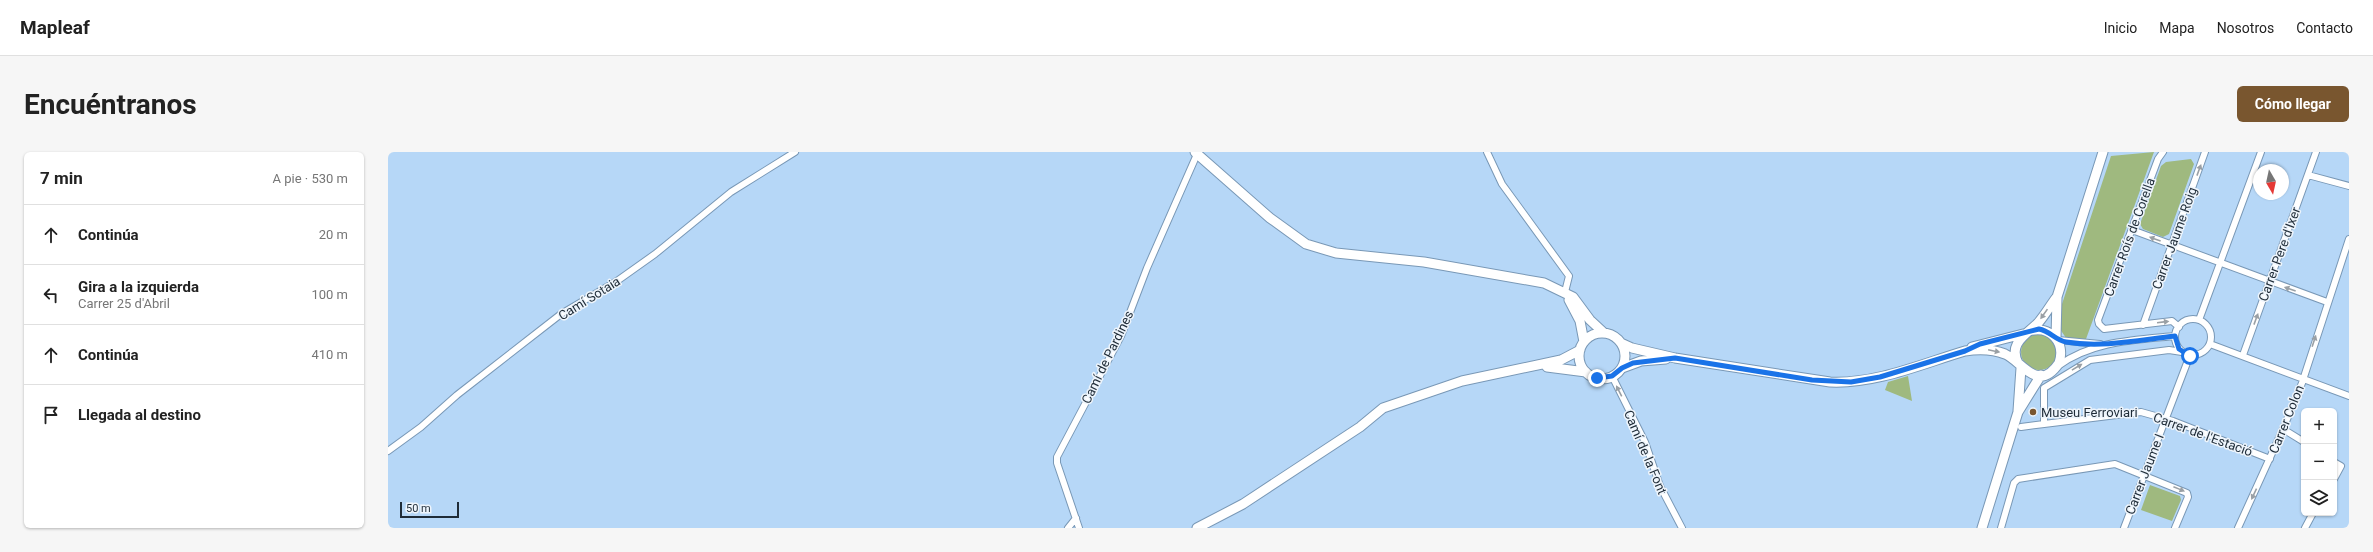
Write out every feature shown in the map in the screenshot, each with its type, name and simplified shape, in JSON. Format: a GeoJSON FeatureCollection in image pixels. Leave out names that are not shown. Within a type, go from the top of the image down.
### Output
{"type":"FeatureCollection","features":[{"type":"Feature","properties":{"kind":"street","name":"Camí Sotaia"},"geometry":{"type":"LineString","coordinates":[[388,451],[421,427],[498,362],[561,314],[617,281],[655,254],[731,192],[795,152]]}},
{"type":"Feature","properties":{"kind":"street"},"geometry":{"type":"LineString","coordinates":[[1487,152],[1502,184],[1569,276],[1565,292],[1580,321],[1582,346],[1580,364],[1586,372]]}},
{"type":"Feature","properties":{"kind":"street"},"geometry":{"type":"LineString","coordinates":[[1982,528],[2018,412],[2020,366],[2015,352],[2016,346],[2026,333],[2039,322],[2057,296],[2103,152]]}},
{"type":"Feature","properties":{"kind":"street","name":"Carrer Roís de Corella"},"geometry":{"type":"LineString","coordinates":[[2143,325],[2104,329],[2099,324],[2098,320],[2158,159],[2163,152]]}},
{"type":"Feature","properties":{"kind":"street","name":"Carrer Jaume Roig"},"geometry":{"type":"LineString","coordinates":[[2143,325],[2205,152]]}},
{"type":"Feature","properties":{"kind":"street"},"geometry":{"type":"LineString","coordinates":[[2199,320],[2221,264],[2261,152]]}},
{"type":"Feature","properties":{"kind":"street","name":"Carrer Pere d'Ixer"},"geometry":{"type":"LineString","coordinates":[[2242,355],[2316,152]]}},
{"type":"Feature","properties":{"kind":"street"},"geometry":{"type":"LineString","coordinates":[[1197,153],[1270,218],[1298,239],[1315,247],[1336,253],[1424,262],[1532,280],[1565,292],[1573,297],[1590,320],[1604,333],[1613,336],[1621,344],[1675,358],[1812,380],[1851,382],[1880,377],[1965,351],[1980,344],[2044,330],[2057,339],[2104,344]]}},
{"type":"Feature","properties":{"kind":"street","name":"Camí de Pardines"},"geometry":{"type":"LineString","coordinates":[[1079,528],[1057,463],[1057,457],[1121,336],[1147,268],[1197,153]]}},
{"type":"Feature","properties":{"kind":"street"},"geometry":{"type":"LineString","coordinates":[[2308,175],[2349,186]]}},
{"type":"Feature","properties":{"kind":"street"},"geometry":{"type":"LineString","coordinates":[[2132,230],[2269,282],[2327,302]]}},
{"type":"Feature","properties":{"kind":"street","name":"Carrer Colon"},"geometry":{"type":"LineString","coordinates":[[2238,528],[2270,459],[2302,384],[2302,378],[2349,239]]}},
{"type":"Feature","properties":{"kind":"street"},"geometry":{"type":"LineString","coordinates":[[2056,368],[2061,357],[2057,339],[2057,296]]}},
{"type":"Feature","properties":{"kind":"street"},"geometry":{"type":"LineString","coordinates":[[2044,422],[2044,388],[2085,362],[2169,350],[2182,352],[2190,356],[2200,354],[2210,344],[2210,330],[2199,320],[2186,321],[2178,326],[2175,336],[2176,345],[2182,352]]}},
{"type":"Feature","properties":{"kind":"street"},"geometry":{"type":"LineString","coordinates":[[2143,325],[2172,321],[2178,326]]}},
{"type":"Feature","properties":{"kind":"street"},"geometry":{"type":"LineString","coordinates":[[1197,528],[1243,504],[1360,427],[1383,408],[1462,382],[1561,360],[1582,346],[1591,336],[1604,333]]}},
{"type":"Feature","properties":{"kind":"street"},"geometry":{"type":"LineString","coordinates":[[2018,412],[2042,375],[2056,368],[2080,352],[2104,344],[2175,336]]}},
{"type":"Feature","properties":{"kind":"street"},"geometry":{"type":"LineString","coordinates":[[1621,344],[1625,355],[1622,368]]}},
{"type":"Feature","properties":{"kind":"street"},"geometry":{"type":"LineString","coordinates":[[2210,344],[2349,396]]}},
{"type":"Feature","properties":{"kind":"street"},"geometry":{"type":"LineString","coordinates":[[1965,351],[1984,350],[1998,352],[2010,357],[2027,372],[2042,375]]}},
{"type":"Feature","properties":{"kind":"street","name":"Carrer Jaume I"},"geometry":{"type":"LineString","coordinates":[[2124,528],[2164,420],[2190,356]]}},
{"type":"Feature","properties":{"kind":"street"},"geometry":{"type":"LineString","coordinates":[[1532,367],[1561,367],[1586,372],[1597,378],[1612,376],[1622,368],[1641,361],[1675,358]]}},
{"type":"Feature","properties":{"kind":"street","name":"Camí de la Font"},"geometry":{"type":"LineString","coordinates":[[1612,376],[1645,442],[1660,486],[1682,528]]}},
{"type":"Feature","properties":{"kind":"street","name":"Carrer de l'Estació"},"geometry":{"type":"LineString","coordinates":[[2021,427],[2044,422],[2135,412],[2164,420],[2270,459]]}},
{"type":"Feature","properties":{"kind":"street"},"geometry":{"type":"LineString","coordinates":[[2283,429],[2301,440]]}},
{"type":"Feature","properties":{"kind":"street"},"geometry":{"type":"LineString","coordinates":[[2001,528],[2014,483],[2022,476],[2115,464],[2187,493],[2188,497],[2175,528]]}},
{"type":"Feature","properties":{"kind":"street"},"geometry":{"type":"LineString","coordinates":[[2337,464],[2341,466],[2337,473]]}},
{"type":"Feature","properties":{"kind":"street"},"geometry":{"type":"LineString","coordinates":[[2305,528],[2311,516]]}},
{"type":"Feature","properties":{"kind":"street"},"geometry":{"type":"LineString","coordinates":[[1068,528],[1076,518]]}},
{"type":"Feature","properties":{"kind":"green space"},"geometry":{"type":"Polygon","coordinates":[[[2154,152],[2086,339],[2066,338],[2060,329],[2061,307],[2111,156],[2154,152]]]}},
{"type":"Feature","properties":{"kind":"green space"},"geometry":{"type":"Polygon","coordinates":[[[2191,159],[2194,164],[2169,234],[2163,237],[2143,229],[2140,224],[2161,166],[2166,162],[2191,159]]]}},
{"type":"Feature","properties":{"kind":"green space"},"geometry":{"type":"Polygon","coordinates":[[[2043,334],[2052,339],[2056,345],[2056,359],[2052,365],[2043,370],[2035,370],[2026,365],[2022,359],[2021,348],[2026,339],[2032,335],[2043,334]]]}},
{"type":"Feature","properties":{"kind":"green space"},"geometry":{"type":"Polygon","coordinates":[[[1908,376],[1912,401],[1885,390],[1888,382],[1908,376]]]}},
{"type":"Feature","properties":{"kind":"green space"},"geometry":{"type":"Polygon","coordinates":[[[2150,485],[2180,496],[2181,500],[2172,521],[2141,510],[2150,485]]]}},
{"type":"Feature","properties":{"kind":"place","name":"Museu Ferroviari"},"geometry":{"type":"Point","coordinates":[2033,412]}},
{"type":"Feature","properties":{"kind":"route"},"geometry":{"type":"LineString","coordinates":[[1597,378],[1604,379],[1612,376],[1622,368],[1633,363],[1675,358],[1735,366],[1812,380],[1830,382],[1862,381],[1893,374],[1965,351],[1975,345],[2039,329],[2053,334],[2058,340],[2082,343],[2104,344],[2175,336],[2176,345],[2179,349],[2190,356]]}}]}
